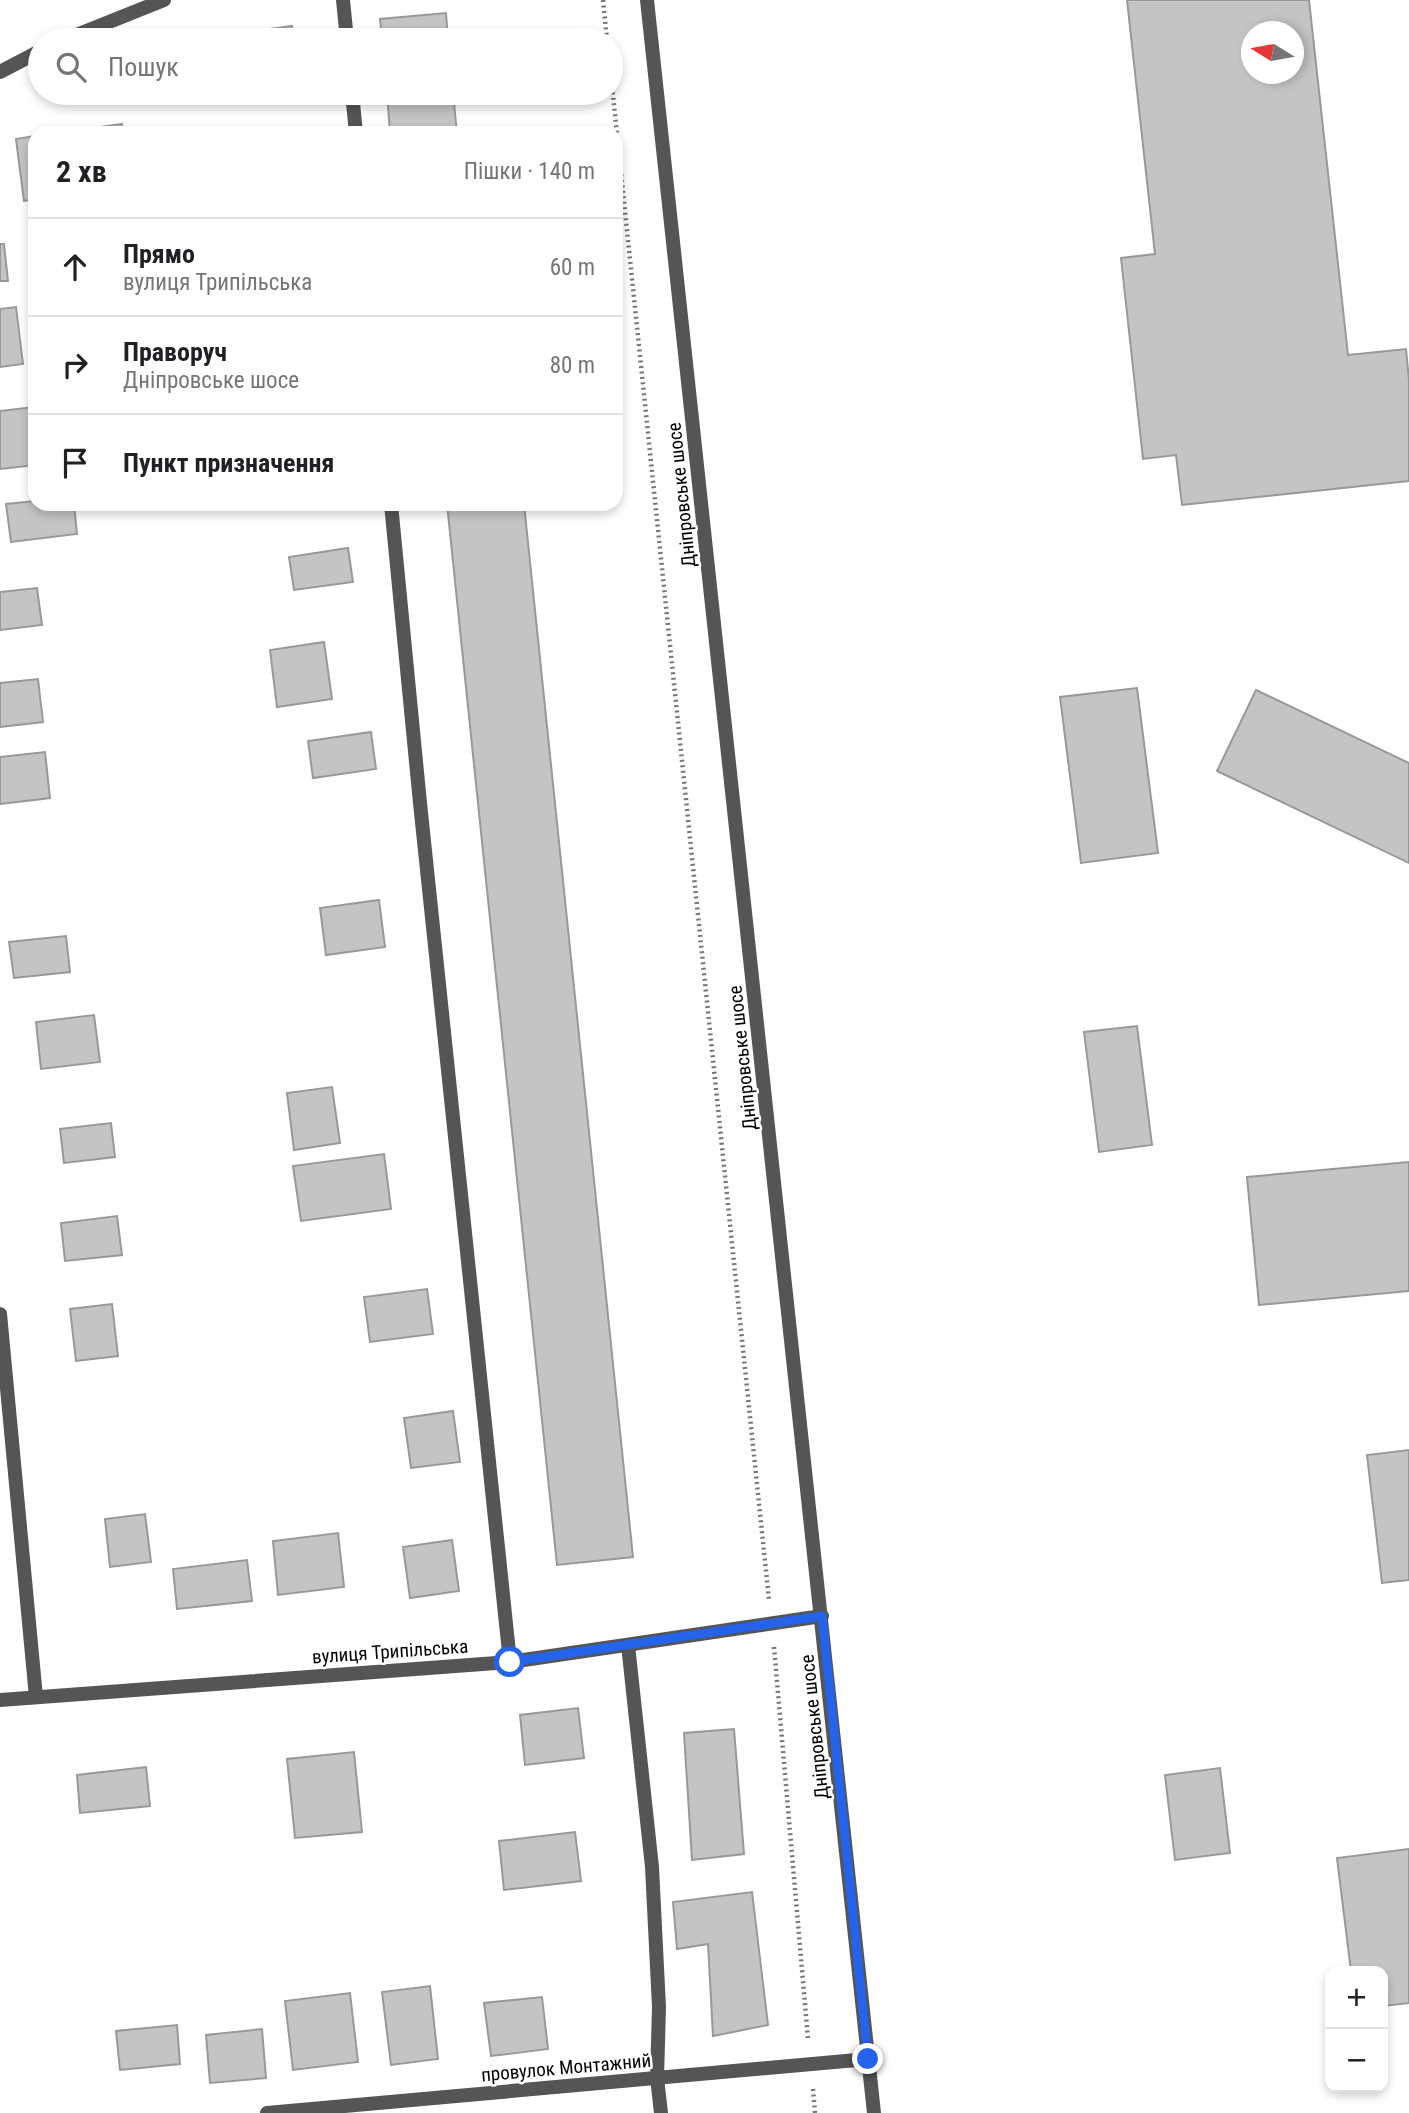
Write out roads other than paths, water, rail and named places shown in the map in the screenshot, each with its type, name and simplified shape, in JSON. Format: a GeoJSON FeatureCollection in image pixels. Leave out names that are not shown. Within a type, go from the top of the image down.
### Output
{"type":"FeatureCollection","features":[{"type":"Feature","properties":{"kind":"street"},"geometry":{"type":"LineString","coordinates":[[94,28],[164,0]]}},
{"type":"Feature","properties":{"kind":"street"},"geometry":{"type":"LineString","coordinates":[[343,0],[346,28]]}},
{"type":"Feature","properties":{"kind":"street","name":"Дніпровське шосе"},"geometry":{"type":"LineString","coordinates":[[647,0],[874,2113]]}},
{"type":"Feature","properties":{"kind":"street"},"geometry":{"type":"LineString","coordinates":[[0,72],[28,57]]}},
{"type":"Feature","properties":{"kind":"street"},"geometry":{"type":"LineString","coordinates":[[353,105],[355,126]]}},
{"type":"Feature","properties":{"kind":"street"},"geometry":{"type":"LineString","coordinates":[[392,511],[422,831],[510,1662]]}},
{"type":"Feature","properties":{"kind":"street"},"geometry":{"type":"LineString","coordinates":[[0,1314],[36,1697]]}},
{"type":"Feature","properties":{"kind":"street","name":"вулиця Трипільська"},"geometry":{"type":"LineString","coordinates":[[0,1700],[510,1662],[822,1616]]}},
{"type":"Feature","properties":{"kind":"street"},"geometry":{"type":"LineString","coordinates":[[628,1645],[652,1867],[659,2007],[657,2078],[661,2113]]}},
{"type":"Feature","properties":{"kind":"street","name":"провулок Монтажний"},"geometry":{"type":"LineString","coordinates":[[267,2113],[868,2059]]}}]}
